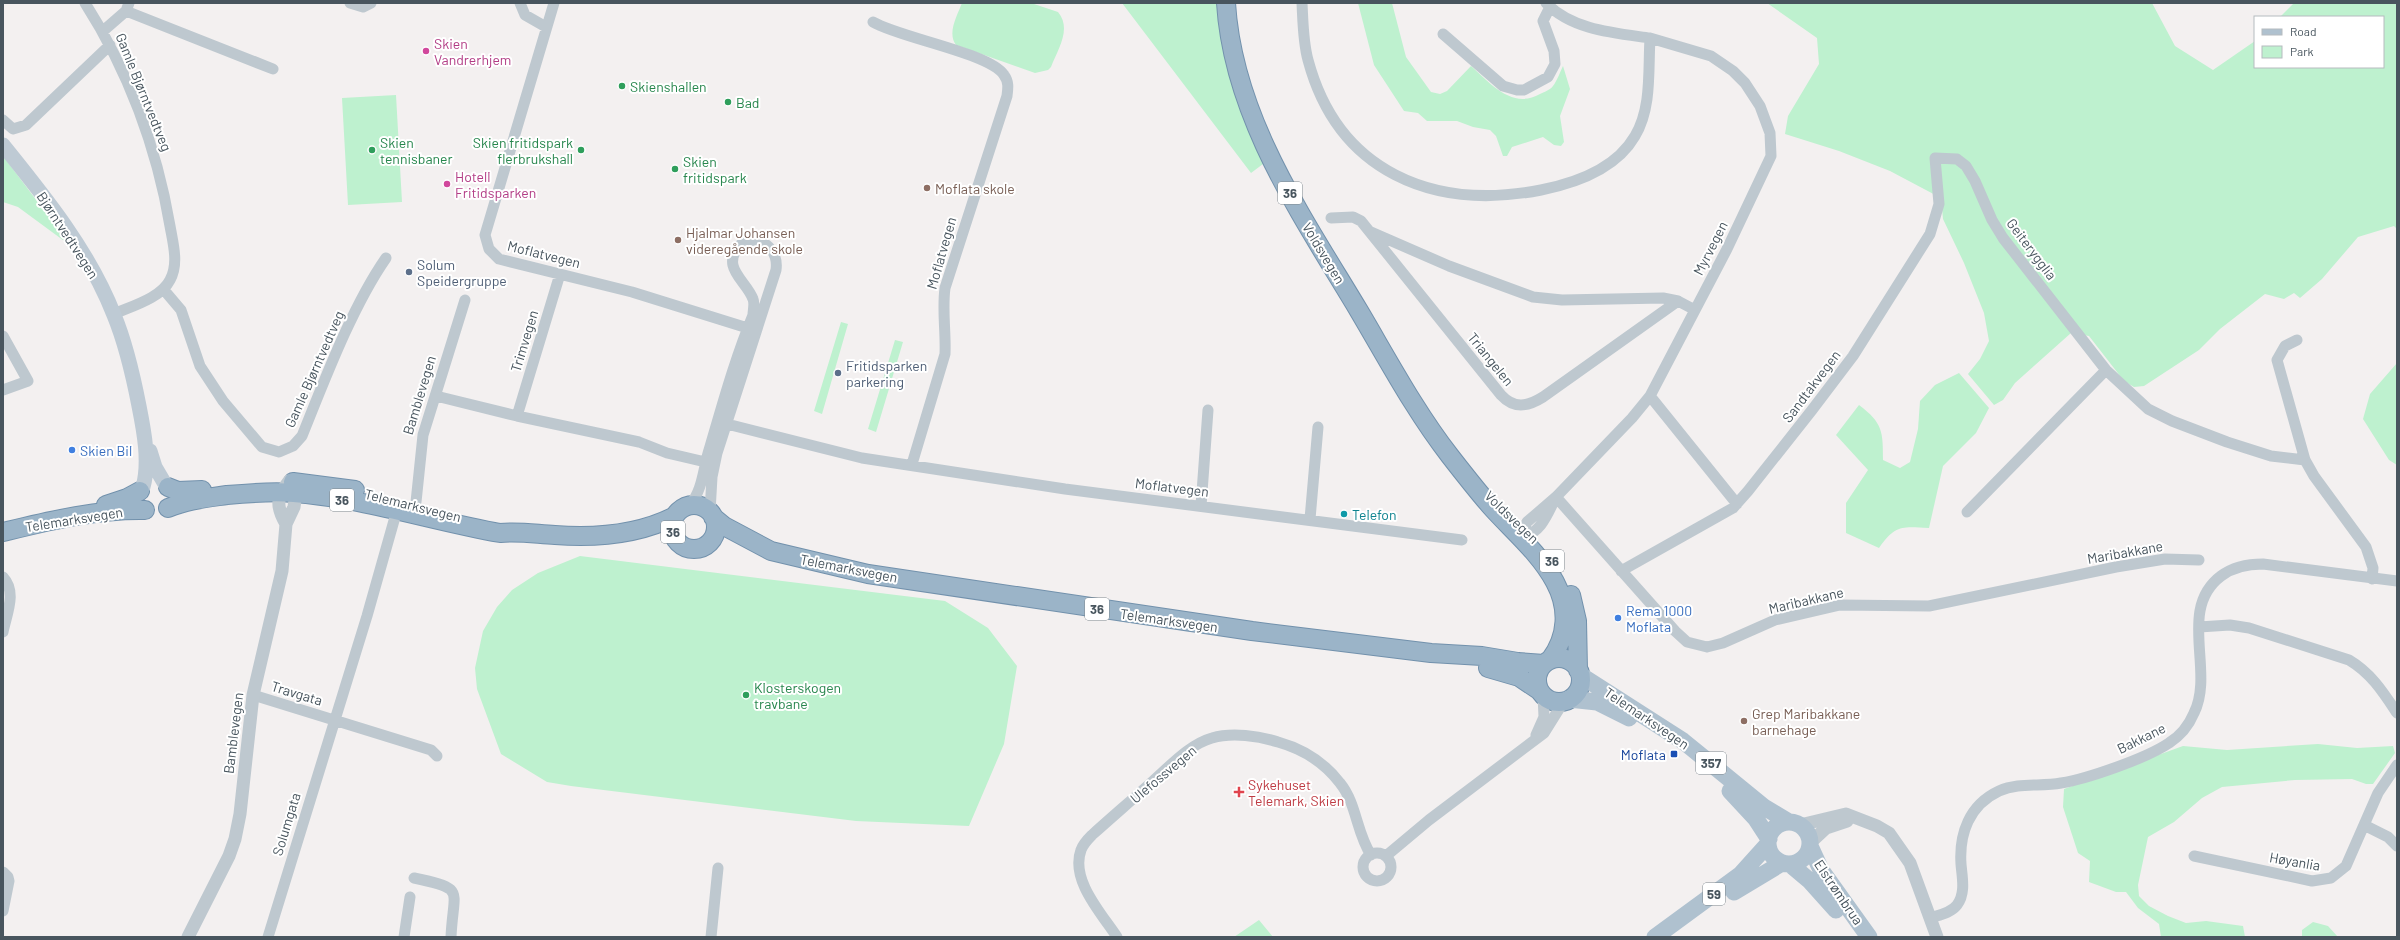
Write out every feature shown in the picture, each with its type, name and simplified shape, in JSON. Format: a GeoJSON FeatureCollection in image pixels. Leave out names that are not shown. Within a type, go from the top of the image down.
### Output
{"type":"FeatureCollection","features":[{"type":"Feature","properties":{"kind":"highway","name":"Voldsvegen"},"geometry":{"type":"LineString","coordinates":[[1226,3],[1230,36],[1238,74],[1252,113],[1272,160],[1310,229],[1405,388],[1441,443],[1472,481],[1480,494],[1525,534],[1558,569],[1573,601],[1577,621],[1579,672]]}},
{"type":"Feature","properties":{"kind":"highway","name":"Telemarksvegen"},"geometry":{"type":"LineString","coordinates":[[3,522],[106,505],[127,498],[153,482],[188,491],[250,483],[288,489],[500,532],[514,531],[583,537],[615,535],[665,537],[677,540],[690,548],[701,548],[710,542],[767,549],[806,561],[909,580],[1221,627],[1431,653],[1482,656],[1525,663],[1547,662]]}},
{"type":"Feature","properties":{"kind":"highway"},"geometry":{"type":"LineString","coordinates":[[166,486],[172,500],[168,508]]}},
{"type":"Feature","properties":{"kind":"highway","name":"Telemarksvegen"},"geometry":{"type":"LineString","coordinates":[[142,489],[140,504],[144,510]]}},
{"type":"Feature","properties":{"kind":"highway","name":"Telemarksvegen"},"geometry":{"type":"LineString","coordinates":[[3,532],[74,517],[130,510],[144,510],[157,514],[168,508],[186,502],[212,497],[288,489]]}},
{"type":"Feature","properties":{"kind":"highway","name":"Telemarksvegen"},"geometry":{"type":"LineString","coordinates":[[615,535],[662,522],[690,505],[698,505],[712,514],[724,526],[767,549]]}},
{"type":"Feature","properties":{"kind":"highway"},"geometry":{"type":"LineString","coordinates":[[710,542],[715,532],[712,514]]}},
{"type":"Feature","properties":{"kind":"highway","name":"36"},"geometry":{"type":"LineString","coordinates":[[674,516],[672,528],[677,540]]}},
{"type":"Feature","properties":{"kind":"highway","name":"Voldsvegen"},"geometry":{"type":"LineString","coordinates":[[1525,534],[1548,571],[1560,595],[1564,609],[1564,634],[1562,642],[1547,662]]}},
{"type":"Feature","properties":{"kind":"highway","name":"Telemarksvegen"},"geometry":{"type":"LineString","coordinates":[[1431,653],[1510,673],[1529,682],[1542,693]]}},
{"type":"Feature","properties":{"kind":"highway","name":"36"},"geometry":{"type":"LineString","coordinates":[[1565,659],[1579,672],[1580,686],[1567,700],[1553,701],[1542,693],[1538,674],[1547,662],[1565,659]]}},
{"type":"Feature","properties":{"kind":"main road","name":"Bjørntvedtvegen"},"geometry":{"type":"LineString","coordinates":[[3,145],[68,229],[93,270],[114,314],[132,374],[143,425],[155,467],[166,486]]}},
{"type":"Feature","properties":{"kind":"main road","name":"Bjørntvedtvegen"},"geometry":{"type":"LineString","coordinates":[[142,489],[146,468],[143,425]]}},
{"type":"Feature","properties":{"kind":"main road","name":"Telemarksvegen"},"geometry":{"type":"LineString","coordinates":[[1579,672],[1683,741],[1764,807],[1794,824]]}},
{"type":"Feature","properties":{"kind":"main road","name":"Telemarksvegen"},"geometry":{"type":"LineString","coordinates":[[1567,700],[1607,706],[1648,730],[1698,763],[1742,803],[1768,841]]}},
{"type":"Feature","properties":{"kind":"main road"},"geometry":{"type":"LineString","coordinates":[[1768,841],[1777,826],[1794,824]]}},
{"type":"Feature","properties":{"kind":"main road","name":"357"},"geometry":{"type":"LineString","coordinates":[[1794,824],[1808,833],[1810,844]]}},
{"type":"Feature","properties":{"kind":"main road","name":"357"},"geometry":{"type":"LineString","coordinates":[[1768,841],[1774,858],[1787,864]]}},
{"type":"Feature","properties":{"kind":"main road","name":"59"},"geometry":{"type":"LineString","coordinates":[[1655,937],[1741,874],[1768,841]]}},
{"type":"Feature","properties":{"kind":"main road"},"geometry":{"type":"LineString","coordinates":[[1787,864],[1804,859],[1810,844]]}},
{"type":"Feature","properties":{"kind":"main road","name":"Elstrømbrua"},"geometry":{"type":"LineString","coordinates":[[1810,844],[1821,870],[1869,937]]}},
{"type":"Feature","properties":{"kind":"main road","name":"59"},"geometry":{"type":"LineString","coordinates":[[1664,937],[1753,879],[1787,864]]}},
{"type":"Feature","properties":{"kind":"main road","name":"Elstrømbrua"},"geometry":{"type":"LineString","coordinates":[[1787,864],[1815,885],[1860,937]]}},
{"type":"Feature","properties":{"kind":"street","name":"Gamle Bjørntvedtveg"},"geometry":{"type":"LineString","coordinates":[[85,3],[110,45],[150,140],[165,198],[174,252],[174,268],[164,290],[181,310],[200,366],[218,395],[262,447],[279,452],[293,446],[302,436],[365,295],[386,258]]}},
{"type":"Feature","properties":{"kind":"street"},"geometry":{"type":"LineString","coordinates":[[350,3],[363,7],[371,3]]}},
{"type":"Feature","properties":{"kind":"street"},"geometry":{"type":"LineString","coordinates":[[520,3],[525,15],[546,27]]}},
{"type":"Feature","properties":{"kind":"street","name":"Moflatvegen"},"geometry":{"type":"LineString","coordinates":[[554,3],[485,235],[489,249],[499,259],[640,294],[752,329]]}},
{"type":"Feature","properties":{"kind":"street"},"geometry":{"type":"LineString","coordinates":[[1302,3],[1306,52],[1312,72],[1327,106],[1349,137],[1370,159],[1391,174],[1415,184],[1464,194],[1503,195],[1550,188],[1590,175],[1617,157],[1628,147],[1642,123],[1648,89],[1650,38]]}},
{"type":"Feature","properties":{"kind":"street"},"geometry":{"type":"LineString","coordinates":[[1443,34],[1503,86],[1517,90],[1524,90],[1548,77],[1555,64],[1554,51],[1543,21],[1548,5]]}},
{"type":"Feature","properties":{"kind":"street","name":"Myrvegen"},"geometry":{"type":"LineString","coordinates":[[1525,534],[1548,515],[1556,497],[1650,396],[1696,310],[1768,165],[1772,151],[1770,134],[1754,95],[1745,83],[1722,62],[1696,50],[1650,38],[1583,25],[1558,14],[1548,5]]}},
{"type":"Feature","properties":{"kind":"street"},"geometry":{"type":"LineString","coordinates":[[103,31],[127,7],[273,69]]}},
{"type":"Feature","properties":{"kind":"street","name":"Moflatvegen"},"geometry":{"type":"LineString","coordinates":[[873,22],[888,30],[943,45],[993,66],[1004,74],[1008,84],[1007,96],[945,288],[943,306],[946,340],[944,354],[912,464]]}},
{"type":"Feature","properties":{"kind":"street"},"geometry":{"type":"LineString","coordinates":[[3,120],[13,129],[26,125],[110,45]]}},
{"type":"Feature","properties":{"kind":"street","name":"Geiterygglia"},"geometry":{"type":"LineString","coordinates":[[1935,158],[1957,159],[1966,166],[1997,229],[2106,370],[2131,395],[2160,416],[2204,434],[2264,453],[2292,460],[2305,460]]}},
{"type":"Feature","properties":{"kind":"street","name":"Sandtakvegen"},"geometry":{"type":"LineString","coordinates":[[1622,571],[1709,523],[1737,504],[1853,356],[1924,246],[1934,224],[1939,204],[1935,158]]}},
{"type":"Feature","properties":{"kind":"street","name":"Triangelen"},"geometry":{"type":"LineString","coordinates":[[1331,218],[1353,217],[1370,231],[1501,395],[1510,404],[1516,406],[1529,405],[1543,397],[1678,301]]}},
{"type":"Feature","properties":{"kind":"street","name":"Triangelen"},"geometry":{"type":"LineString","coordinates":[[1370,231],[1449,266],[1533,297],[1562,300],[1663,298],[1678,301],[1696,310]]}},
{"type":"Feature","properties":{"kind":"street"},"geometry":{"type":"LineString","coordinates":[[690,505],[697,497],[710,463],[752,329],[774,281],[777,262],[774,253],[768,245],[753,239],[744,242],[738,247],[733,264],[733,269],[754,300],[752,329]]}},
{"type":"Feature","properties":{"kind":"street","name":"Trimvegen"},"geometry":{"type":"LineString","coordinates":[[517,416],[560,274]]}},
{"type":"Feature","properties":{"kind":"street"},"geometry":{"type":"LineString","coordinates":[[114,314],[164,290]]}},
{"type":"Feature","properties":{"kind":"street","name":"Bamblevegen"},"geometry":{"type":"LineString","coordinates":[[416,502],[421,444],[465,300]]}},
{"type":"Feature","properties":{"kind":"street"},"geometry":{"type":"LineString","coordinates":[[3,336],[28,381],[3,390]]}},
{"type":"Feature","properties":{"kind":"street"},"geometry":{"type":"LineString","coordinates":[[2297,340],[2285,346],[2278,360],[2305,460],[2314,476],[2366,547],[2372,568],[2372,579]]}},
{"type":"Feature","properties":{"kind":"street"},"geometry":{"type":"LineString","coordinates":[[1967,512],[2106,370]]}},
{"type":"Feature","properties":{"kind":"street"},"geometry":{"type":"LineString","coordinates":[[436,396],[517,416],[639,442],[667,453],[710,463]]}},
{"type":"Feature","properties":{"kind":"street"},"geometry":{"type":"LineString","coordinates":[[1650,396],[1737,504]]}},
{"type":"Feature","properties":{"kind":"street"},"geometry":{"type":"LineString","coordinates":[[1201,506],[1208,410]]}},
{"type":"Feature","properties":{"kind":"street","name":"Moflatvegen"},"geometry":{"type":"LineString","coordinates":[[723,424],[862,458],[912,464],[1066,489],[1310,519],[1462,540]]}},
{"type":"Feature","properties":{"kind":"street"},"geometry":{"type":"LineString","coordinates":[[1310,519],[1318,427]]}},
{"type":"Feature","properties":{"kind":"street"},"geometry":{"type":"LineString","coordinates":[[710,463],[710,498],[712,514]]}},
{"type":"Feature","properties":{"kind":"street","name":"Bamblevegen"},"geometry":{"type":"LineString","coordinates":[[188,937],[229,856],[235,839],[240,814],[252,695],[282,571],[286,524],[279,507],[288,489]]}},
{"type":"Feature","properties":{"kind":"street","name":"Maribakkane"},"geometry":{"type":"LineString","coordinates":[[1556,497],[1681,637],[1693,645],[1707,647],[1723,643],[1775,620],[1832,606],[1864,604],[1929,606],[2116,566],[2165,559],[2199,560]]}},
{"type":"Feature","properties":{"kind":"street","name":"Solumgata"},"geometry":{"type":"LineString","coordinates":[[268,937],[333,720],[367,616],[395,517]]}},
{"type":"Feature","properties":{"kind":"street","name":"Bakkane"},"geometry":{"type":"LineString","coordinates":[[1930,918],[1948,912],[1960,900],[1963,887],[1961,840],[1970,818],[1984,801],[2010,787],[2060,784],[2088,776],[2159,749],[2183,730],[2195,712],[2201,690],[2199,627],[2201,604],[2209,588],[2224,574],[2243,566],[2277,565],[2372,579],[2397,581]]}},
{"type":"Feature","properties":{"kind":"street"},"geometry":{"type":"LineString","coordinates":[[3,577],[9,583],[11,589],[4,620],[3,632]]}},
{"type":"Feature","properties":{"kind":"street"},"geometry":{"type":"LineString","coordinates":[[2199,627],[2230,625],[2249,628],[2349,660],[2361,667],[2374,680],[2397,713]]}},
{"type":"Feature","properties":{"kind":"street"},"geometry":{"type":"LineString","coordinates":[[1530,744],[1539,730],[1544,717],[1542,693]]}},
{"type":"Feature","properties":{"kind":"street","name":"Travgata"},"geometry":{"type":"LineString","coordinates":[[252,695],[333,720]]}},
{"type":"Feature","properties":{"kind":"street"},"geometry":{"type":"LineString","coordinates":[[1386,856],[1429,820],[1544,733],[1567,700]]}},
{"type":"Feature","properties":{"kind":"street"},"geometry":{"type":"LineString","coordinates":[[333,720],[431,750],[437,756]]}},
{"type":"Feature","properties":{"kind":"street","name":"Ulefossvegen"},"geometry":{"type":"LineString","coordinates":[[1117,937],[1082,881],[1078,868],[1081,849],[1092,834],[1183,754],[1211,738],[1231,735],[1272,740],[1303,750],[1322,763],[1340,783],[1351,802],[1361,839],[1371,855]]}},
{"type":"Feature","properties":{"kind":"street","name":"Høyanlia"},"geometry":{"type":"LineString","coordinates":[[2194,856],[2312,881],[2325,881],[2337,876],[2346,866],[2385,780],[2397,765]]}},
{"type":"Feature","properties":{"kind":"street"},"geometry":{"type":"LineString","coordinates":[[1794,824],[1846,814],[1865,821],[1889,833],[1904,853],[1937,937]]}},
{"type":"Feature","properties":{"kind":"street"},"geometry":{"type":"LineString","coordinates":[[1810,844],[1826,828],[1838,823],[1865,821]]}},
{"type":"Feature","properties":{"kind":"street"},"geometry":{"type":"LineString","coordinates":[[2364,825],[2388,837],[2397,846]]}},
{"type":"Feature","properties":{"kind":"street"},"geometry":{"type":"LineString","coordinates":[[1381,854],[1386,856],[1392,866],[1391,872],[1387,877],[1376,881],[1370,879],[1364,870],[1364,864],[1371,855],[1381,854]]}},
{"type":"Feature","properties":{"kind":"street"},"geometry":{"type":"LineString","coordinates":[[711,937],[718,868]]}},
{"type":"Feature","properties":{"kind":"street"},"geometry":{"type":"LineString","coordinates":[[3,872],[8,877],[9,881],[3,911]]}},
{"type":"Feature","properties":{"kind":"street"},"geometry":{"type":"LineString","coordinates":[[414,878],[444,884],[451,889],[455,897],[451,937]]}},
{"type":"Feature","properties":{"kind":"street"},"geometry":{"type":"LineString","coordinates":[[404,937],[410,897]]}},
{"type":"Feature","properties":{"kind":"green space"},"geometry":{"type":"Polygon","coordinates":[[[962,3],[1031,3],[1058,12],[1064,25],[1064,32],[1051,67],[1048,70],[1035,73],[956,45],[952,35],[954,24],[962,3]]]}},
{"type":"Feature","properties":{"kind":"green space"},"geometry":{"type":"Polygon","coordinates":[[[1122,3],[1232,3],[1244,75],[1275,155],[1251,173],[1122,3]]]}},
{"type":"Feature","properties":{"kind":"green space"},"geometry":{"type":"Polygon","coordinates":[[[1358,3],[1392,3],[1406,57],[1431,92],[1440,94],[1447,91],[1471,66],[1494,87],[1511,97],[1520,99],[1530,98],[1549,90],[1556,82],[1563,66],[1570,89],[1560,116],[1564,142],[1561,146],[1554,145],[1543,137],[1512,147],[1507,156],[1503,156],[1496,136],[1490,130],[1473,127],[1457,121],[1427,121],[1418,113],[1404,111],[1374,65],[1358,3]]]}},
{"type":"Feature","properties":{"kind":"green space"},"geometry":{"type":"Polygon","coordinates":[[[1767,3],[2152,3],[2175,46],[2213,70],[2254,42],[2254,68],[2384,68],[2384,16],[2281,16],[2294,3],[2397,3],[2397,229],[2394,226],[2358,237],[2322,279],[2300,298],[2294,293],[2284,299],[2265,294],[2220,329],[2199,350],[2144,386],[2134,387],[2124,381],[2089,336],[2071,333],[2015,383],[2003,400],[1994,405],[1968,374],[1980,359],[1989,341],[1984,313],[1964,263],[1943,219],[1941,198],[1890,171],[1839,151],[1785,134],[1788,116],[1819,64],[1817,38],[1767,3]]]}},
{"type":"Feature","properties":{"kind":"green space","name":"Skien tennisbaner"},"geometry":{"type":"Polygon","coordinates":[[[396,95],[402,202],[348,205],[342,98],[396,95]]]}},
{"type":"Feature","properties":{"kind":"green space"},"geometry":{"type":"Polygon","coordinates":[[[3,156],[71,246],[18,207],[3,202],[3,156]]]}},
{"type":"Feature","properties":{"kind":"green space"},"geometry":{"type":"Polygon","coordinates":[[[841,322],[848,324],[822,414],[814,411],[841,322]]]}},
{"type":"Feature","properties":{"kind":"green space"},"geometry":{"type":"Polygon","coordinates":[[[895,340],[903,342],[876,432],[868,429],[895,340]]]}},
{"type":"Feature","properties":{"kind":"green space"},"geometry":{"type":"Polygon","coordinates":[[[2397,363],[2397,465],[2389,460],[2363,419],[2370,394],[2397,363]]]}},
{"type":"Feature","properties":{"kind":"green space"},"geometry":{"type":"Polygon","coordinates":[[[1959,373],[1989,408],[1976,433],[1943,466],[1929,528],[1912,527],[1895,531],[1879,548],[1846,533],[1846,503],[1868,470],[1836,435],[1859,405],[1873,417],[1880,429],[1883,442],[1883,460],[1900,468],[1910,462],[1918,429],[1920,401],[1935,385],[1959,373]]]}},
{"type":"Feature","properties":{"kind":"green space","name":"Klosterskogen travbane"},"geometry":{"type":"Polygon","coordinates":[[[580,556],[945,601],[988,628],[1017,666],[1004,744],[969,826],[856,821],[571,786],[547,782],[501,754],[477,689],[475,668],[483,631],[497,607],[512,590],[538,573],[580,556]]]}},
{"type":"Feature","properties":{"kind":"green space"},"geometry":{"type":"Polygon","coordinates":[[[2318,744],[2357,748],[2393,746],[2395,753],[2373,784],[2366,784],[2352,779],[2295,780],[2222,787],[2202,798],[2174,822],[2148,837],[2138,885],[2139,896],[2149,906],[2186,923],[2206,921],[2243,926],[2245,937],[2161,937],[2159,924],[2138,908],[2126,892],[2116,892],[2089,882],[2090,861],[2078,853],[2063,807],[2064,789],[2183,746],[2227,750],[2318,744]]]}},
{"type":"Feature","properties":{"kind":"green space"},"geometry":{"type":"Polygon","coordinates":[[[1259,920],[1273,937],[1234,937],[1259,920]]]}},
{"type":"Feature","properties":{"kind":"green space"},"geometry":{"type":"Polygon","coordinates":[[[2313,922],[2328,926],[2338,937],[2302,937],[2302,930],[2313,922]]]}},
{"type":"Feature","properties":{"kind":"place","name":"Skien Vandrerhjem"},"geometry":{"type":"Point","coordinates":[426,51]}},
{"type":"Feature","properties":{"kind":"place","name":"Skienshallen"},"geometry":{"type":"Point","coordinates":[622,86]}},
{"type":"Feature","properties":{"kind":"place","name":"Bad"},"geometry":{"type":"Point","coordinates":[728,102]}},
{"type":"Feature","properties":{"kind":"place","name":"Skien tennisbaner"},"geometry":{"type":"Point","coordinates":[372,150]}},
{"type":"Feature","properties":{"kind":"place","name":"Skien fritidspark flerbrukshall"},"geometry":{"type":"Point","coordinates":[581,150]}},
{"type":"Feature","properties":{"kind":"place","name":"Skien fritidspark"},"geometry":{"type":"Point","coordinates":[675,169]}},
{"type":"Feature","properties":{"kind":"place","name":"Hotell Fritidsparken"},"geometry":{"type":"Point","coordinates":[447,184]}},
{"type":"Feature","properties":{"kind":"place","name":"Moflata skole"},"geometry":{"type":"Point","coordinates":[927,188]}},
{"type":"Feature","properties":{"kind":"place","name":"Hjalmar Johansen videregående skole"},"geometry":{"type":"Point","coordinates":[678,240]}},
{"type":"Feature","properties":{"kind":"place","name":"Solum Speidergruppe"},"geometry":{"type":"Point","coordinates":[409,272]}},
{"type":"Feature","properties":{"kind":"place","name":"Fritidsparken parkering"},"geometry":{"type":"Point","coordinates":[838,373]}},
{"type":"Feature","properties":{"kind":"place","name":"Skien Bil"},"geometry":{"type":"Point","coordinates":[72,450]}},
{"type":"Feature","properties":{"kind":"place","name":"Telefon"},"geometry":{"type":"Point","coordinates":[1344,514]}},
{"type":"Feature","properties":{"kind":"place","name":"Rema 1000 Moflata"},"geometry":{"type":"Point","coordinates":[1618,618]}},
{"type":"Feature","properties":{"kind":"place","name":"Klosterskogen travbane"},"geometry":{"type":"Point","coordinates":[746,695]}},
{"type":"Feature","properties":{"kind":"place","name":"Grep Maribakkane barnehage"},"geometry":{"type":"Point","coordinates":[1744,721]}},
{"type":"Feature","properties":{"kind":"place","name":"Moflata"},"geometry":{"type":"Point","coordinates":[1674,754]}},
{"type":"Feature","properties":{"kind":"place","name":"Sykehuset Telemark, Skien"},"geometry":{"type":"Point","coordinates":[1239,792]}}]}
